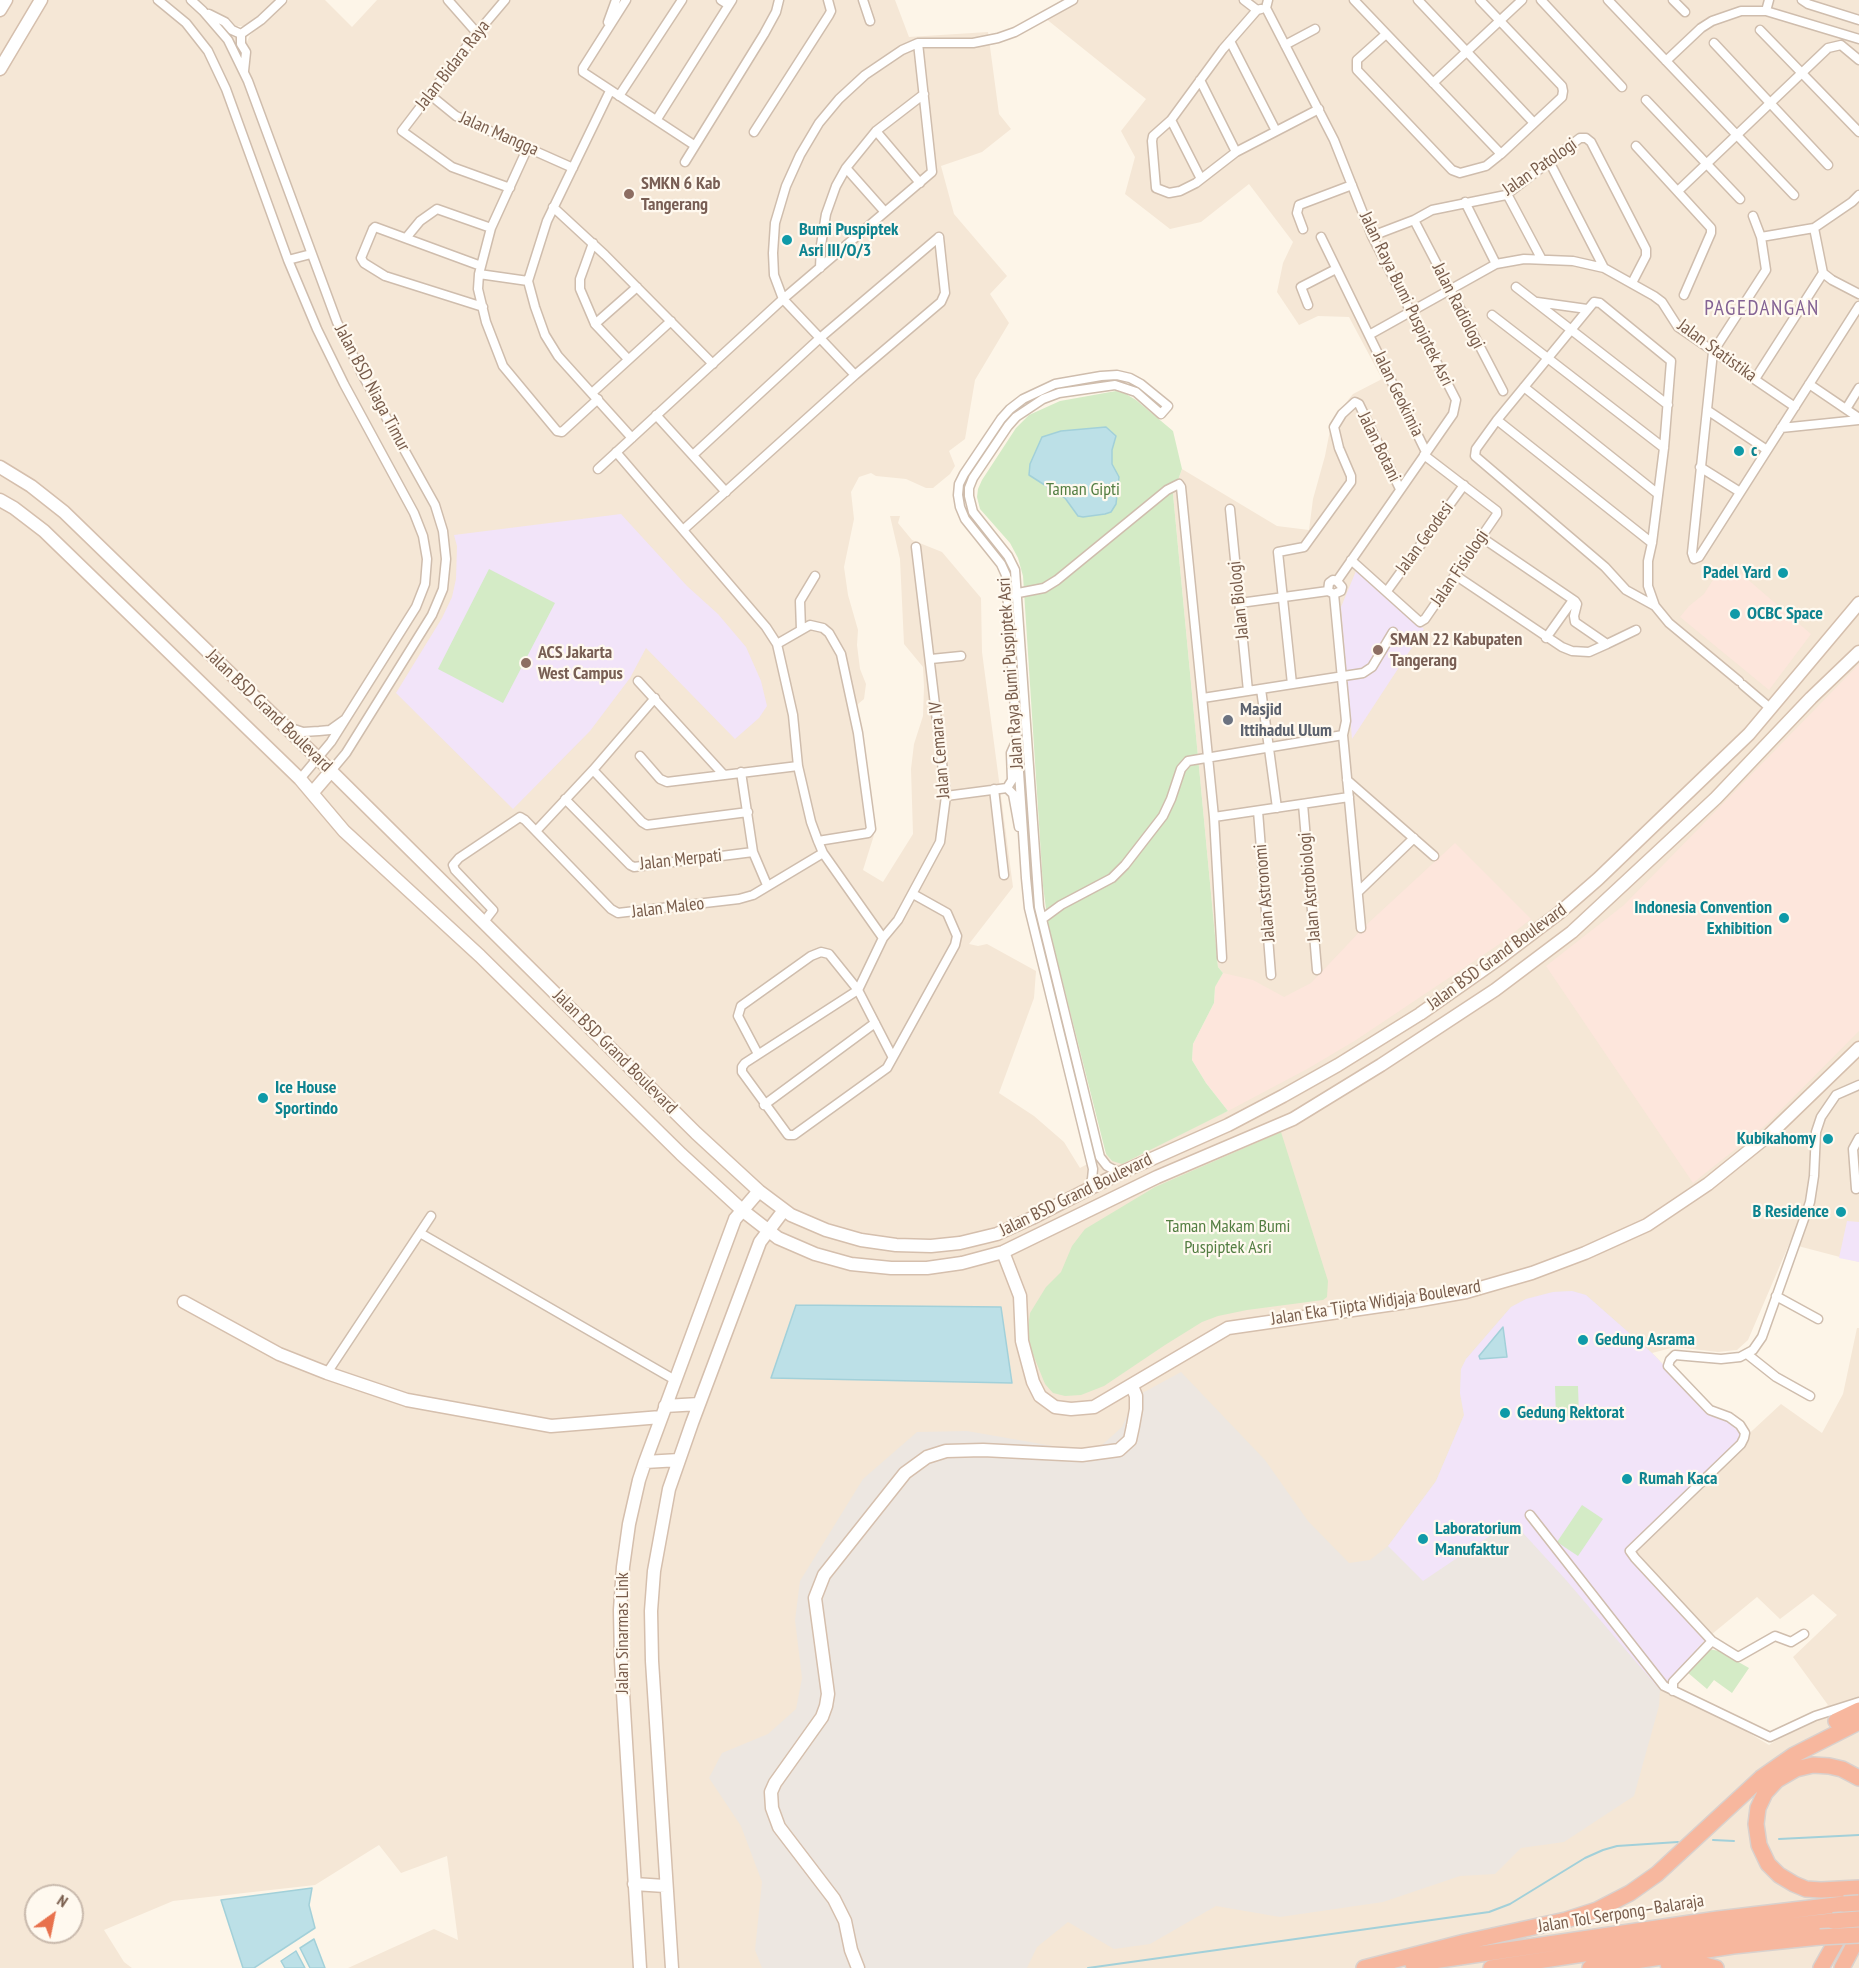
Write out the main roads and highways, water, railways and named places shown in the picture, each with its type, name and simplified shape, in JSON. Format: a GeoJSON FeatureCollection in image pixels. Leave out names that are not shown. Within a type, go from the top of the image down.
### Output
{"type":"FeatureCollection","features":[{"type":"Feature","properties":{"kind":"highway"},"geometry":{"type":"LineString","coordinates":[[1710,1824],[1750,1779],[1778,1755],[1809,1735],[1859,1710]]}},
{"type":"Feature","properties":{"kind":"highway"},"geometry":{"type":"LineString","coordinates":[[1364,1968],[1465,1942],[1566,1920],[1597,1910],[1630,1893],[1657,1874],[1761,1778],[1794,1755],[1859,1722]]}},
{"type":"Feature","properties":{"kind":"highway"},"geometry":{"type":"LineString","coordinates":[[1821,1968],[1853,1897],[1806,1888],[1779,1875],[1768,1864],[1759,1845],[1756,1824],[1758,1808],[1765,1793],[1777,1780],[1796,1769],[1813,1765],[1828,1766],[1842,1769],[1859,1778]]}},
{"type":"Feature","properties":{"kind":"highway","name":"Jalan Tol Serpong–Balaraja"},"geometry":{"type":"LineString","coordinates":[[1390,1968],[1853,1897]]}},
{"type":"Feature","properties":{"kind":"highway","name":"Jalan Tol Serpong–Balaraja"},"geometry":{"type":"LineString","coordinates":[[1491,1968],[1730,1932],[1859,1919]]}},
{"type":"Feature","properties":{"kind":"highway"},"geometry":{"type":"LineString","coordinates":[[1592,1968],[1733,1946],[1859,1935]]}},
{"type":"Feature","properties":{"kind":"highway"},"geometry":{"type":"LineString","coordinates":[[1842,1968],[1859,1935]]}},
{"type":"Feature","properties":{"kind":"highway"},"geometry":{"type":"LineString","coordinates":[[1592,1968],[1675,1964],[1701,1964],[1716,1968]]}},
{"type":"Feature","properties":{"kind":"main road"},"geometry":{"type":"LineString","coordinates":[[0,10],[6,0]]}},
{"type":"Feature","properties":{"kind":"main road"},"geometry":{"type":"LineString","coordinates":[[0,69],[41,1]]}},
{"type":"Feature","properties":{"kind":"main road","name":"Jalan BSD Grand Boulevard"},"geometry":{"type":"LineString","coordinates":[[0,467],[31,486],[64,512],[318,758],[696,1133],[759,1191],[784,1210],[826,1230],[896,1245],[931,1246],[960,1243],[997,1234],[1120,1173],[1228,1125],[1338,1065],[1429,1007],[1501,957],[1559,913],[1598,879],[1749,734],[1859,603]]}},
{"type":"Feature","properties":{"kind":"main road","name":"Jalan BSD Grand Boulevard"},"geometry":{"type":"LineString","coordinates":[[0,500],[44,531],[300,779],[344,831],[480,956],[681,1154],[742,1210],[778,1238],[815,1254],[851,1264],[891,1268],[927,1268],[962,1263],[1003,1252],[1157,1176],[1293,1119],[1495,990],[1572,932],[1716,798],[1811,698],[1859,652]]}},
{"type":"Feature","properties":{"kind":"main road"},"geometry":{"type":"LineString","coordinates":[[313,792],[331,771]]}},
{"type":"Feature","properties":{"kind":"main road"},"geometry":{"type":"LineString","coordinates":[[1700,782],[1716,798]]}},
{"type":"Feature","properties":{"kind":"main road"},"geometry":{"type":"LineString","coordinates":[[1559,913],[1572,932]]}},
{"type":"Feature","properties":{"kind":"main road","name":"Jalan Eka Tjipta Widjaja Boulevard"},"geometry":{"type":"LineString","coordinates":[[1003,1252],[1020,1296],[1022,1341],[1033,1382],[1040,1396],[1056,1407],[1071,1409],[1094,1407],[1228,1328],[1466,1292],[1532,1273],[1585,1253],[1647,1225],[1708,1184],[1770,1134],[1859,1048]]}},
{"type":"Feature","properties":{"kind":"main road","name":"Jalan Sinarmas Link"},"geometry":{"type":"LineString","coordinates":[[640,1968],[621,1662],[620,1610],[629,1524],[645,1462],[735,1219],[759,1191]]}},
{"type":"Feature","properties":{"kind":"main road","name":"Jalan Sinarmas Link"},"geometry":{"type":"LineString","coordinates":[[672,1968],[652,1661],[651,1611],[660,1530],[669,1489],[679,1460],[760,1242],[784,1210]]}},
{"type":"Feature","properties":{"kind":"main road"},"geometry":{"type":"LineString","coordinates":[[184,1302],[279,1354],[407,1400],[551,1425],[663,1412],[699,1404]]}},
{"type":"Feature","properties":{"kind":"main road"},"geometry":{"type":"LineString","coordinates":[[858,1968],[851,1950],[845,1921],[834,1899],[779,1827],[772,1808],[771,1792],[775,1783],[822,1717],[826,1706],[827,1684],[815,1598],[819,1586],[833,1562],[905,1473],[927,1456],[946,1451],[983,1450],[1082,1455],[1119,1450],[1130,1440],[1133,1426],[1136,1396],[1132,1386]]}},
{"type":"Feature","properties":{"kind":"main road"},"geometry":{"type":"LineString","coordinates":[[645,1462],[679,1460]]}},
{"type":"Feature","properties":{"kind":"main road"},"geometry":{"type":"LineString","coordinates":[[634,1884],[665,1886]]}},
{"type":"Feature","properties":{"kind":"water"},"geometry":{"type":"Polygon","coordinates":[[[1106,427],[1116,436],[1112,450],[1112,464],[1119,477],[1116,504],[1111,512],[1105,514],[1078,516],[1065,498],[1029,475],[1030,464],[1042,437],[1061,431],[1106,427]]]}},
{"type":"Feature","properties":{"kind":"water"},"geometry":{"type":"Polygon","coordinates":[[[796,1305],[1001,1307],[1012,1383],[771,1378],[796,1305]]]}},
{"type":"Feature","properties":{"kind":"water"},"geometry":{"type":"Polygon","coordinates":[[[1503,1327],[1507,1357],[1480,1359],[1479,1356],[1503,1327]]]}},
{"type":"Feature","properties":{"kind":"water"},"geometry":{"type":"Polygon","coordinates":[[[312,1888],[309,1905],[315,1928],[254,1968],[243,1968],[221,1900],[312,1888]]]}},
{"type":"Feature","properties":{"kind":"water"},"geometry":{"type":"Polygon","coordinates":[[[314,1939],[325,1968],[310,1968],[300,1948],[314,1939]]]}},
{"type":"Feature","properties":{"kind":"water"},"geometry":{"type":"Polygon","coordinates":[[[296,1951],[305,1968],[285,1968],[281,1961],[296,1951]]]}},
{"type":"Feature","properties":{"kind":"waterway"},"geometry":{"type":"LineString","coordinates":[[1779,1839],[1859,1835]]}},
{"type":"Feature","properties":{"kind":"waterway"},"geometry":{"type":"LineString","coordinates":[[1713,1840],[1734,1841]]}},
{"type":"Feature","properties":{"kind":"waterway"},"geometry":{"type":"LineString","coordinates":[[1088,1968],[1489,1912],[1510,1904],[1585,1858],[1603,1850],[1617,1846],[1678,1842]]}},
{"type":"Feature","properties":{"kind":"place","name":"SMKN 6 Kab Tangerang"},"geometry":{"type":"Point","coordinates":[629,194]}},
{"type":"Feature","properties":{"kind":"place","name":"Bumi Puspiptek Asri III/O/3"},"geometry":{"type":"Point","coordinates":[787,240]}},
{"type":"Feature","properties":{"kind":"place","name":"c"},"geometry":{"type":"Point","coordinates":[1739,451]}},
{"type":"Feature","properties":{"kind":"place","name":"Padel Yard"},"geometry":{"type":"Point","coordinates":[1783,573]}},
{"type":"Feature","properties":{"kind":"place","name":"OCBC Space"},"geometry":{"type":"Point","coordinates":[1735,614]}},
{"type":"Feature","properties":{"kind":"place","name":"SMAN 22 Kabupaten Tangerang"},"geometry":{"type":"Point","coordinates":[1378,650]}},
{"type":"Feature","properties":{"kind":"place","name":"ACS Jakarta West Campus"},"geometry":{"type":"Point","coordinates":[526,663]}},
{"type":"Feature","properties":{"kind":"place","name":"Masjid Ittihadul Ulum"},"geometry":{"type":"Point","coordinates":[1228,720]}},
{"type":"Feature","properties":{"kind":"place","name":"Indonesia Convention Exhibition"},"geometry":{"type":"Point","coordinates":[1784,918]}},
{"type":"Feature","properties":{"kind":"place","name":"Ice House Sportindo"},"geometry":{"type":"Point","coordinates":[263,1098]}},
{"type":"Feature","properties":{"kind":"place","name":"Kubikahomy"},"geometry":{"type":"Point","coordinates":[1828,1139]}},
{"type":"Feature","properties":{"kind":"place","name":"B Residence"},"geometry":{"type":"Point","coordinates":[1841,1212]}},
{"type":"Feature","properties":{"kind":"place","name":"Gedung Asrama"},"geometry":{"type":"Point","coordinates":[1583,1340]}},
{"type":"Feature","properties":{"kind":"place","name":"Gedung Rektorat"},"geometry":{"type":"Point","coordinates":[1505,1413]}},
{"type":"Feature","properties":{"kind":"place","name":"Rumah Kaca"},"geometry":{"type":"Point","coordinates":[1627,1479]}},
{"type":"Feature","properties":{"kind":"place","name":"Laboratorium Manufaktur"},"geometry":{"type":"Point","coordinates":[1423,1539]}},
{"type":"Feature","properties":{"kind":"district","name":"PAGEDANGAN"},"geometry":{"type":"Point","coordinates":[1762,309]}},
{"type":"Feature","properties":{"kind":"park label","name":"Taman Gipti"},"geometry":{"type":"Point","coordinates":[1083,490]}},
{"type":"Feature","properties":{"kind":"park label","name":"Taman Makam Bumi Puspiptek Asri"},"geometry":{"type":"Point","coordinates":[1228,1237]}}]}
